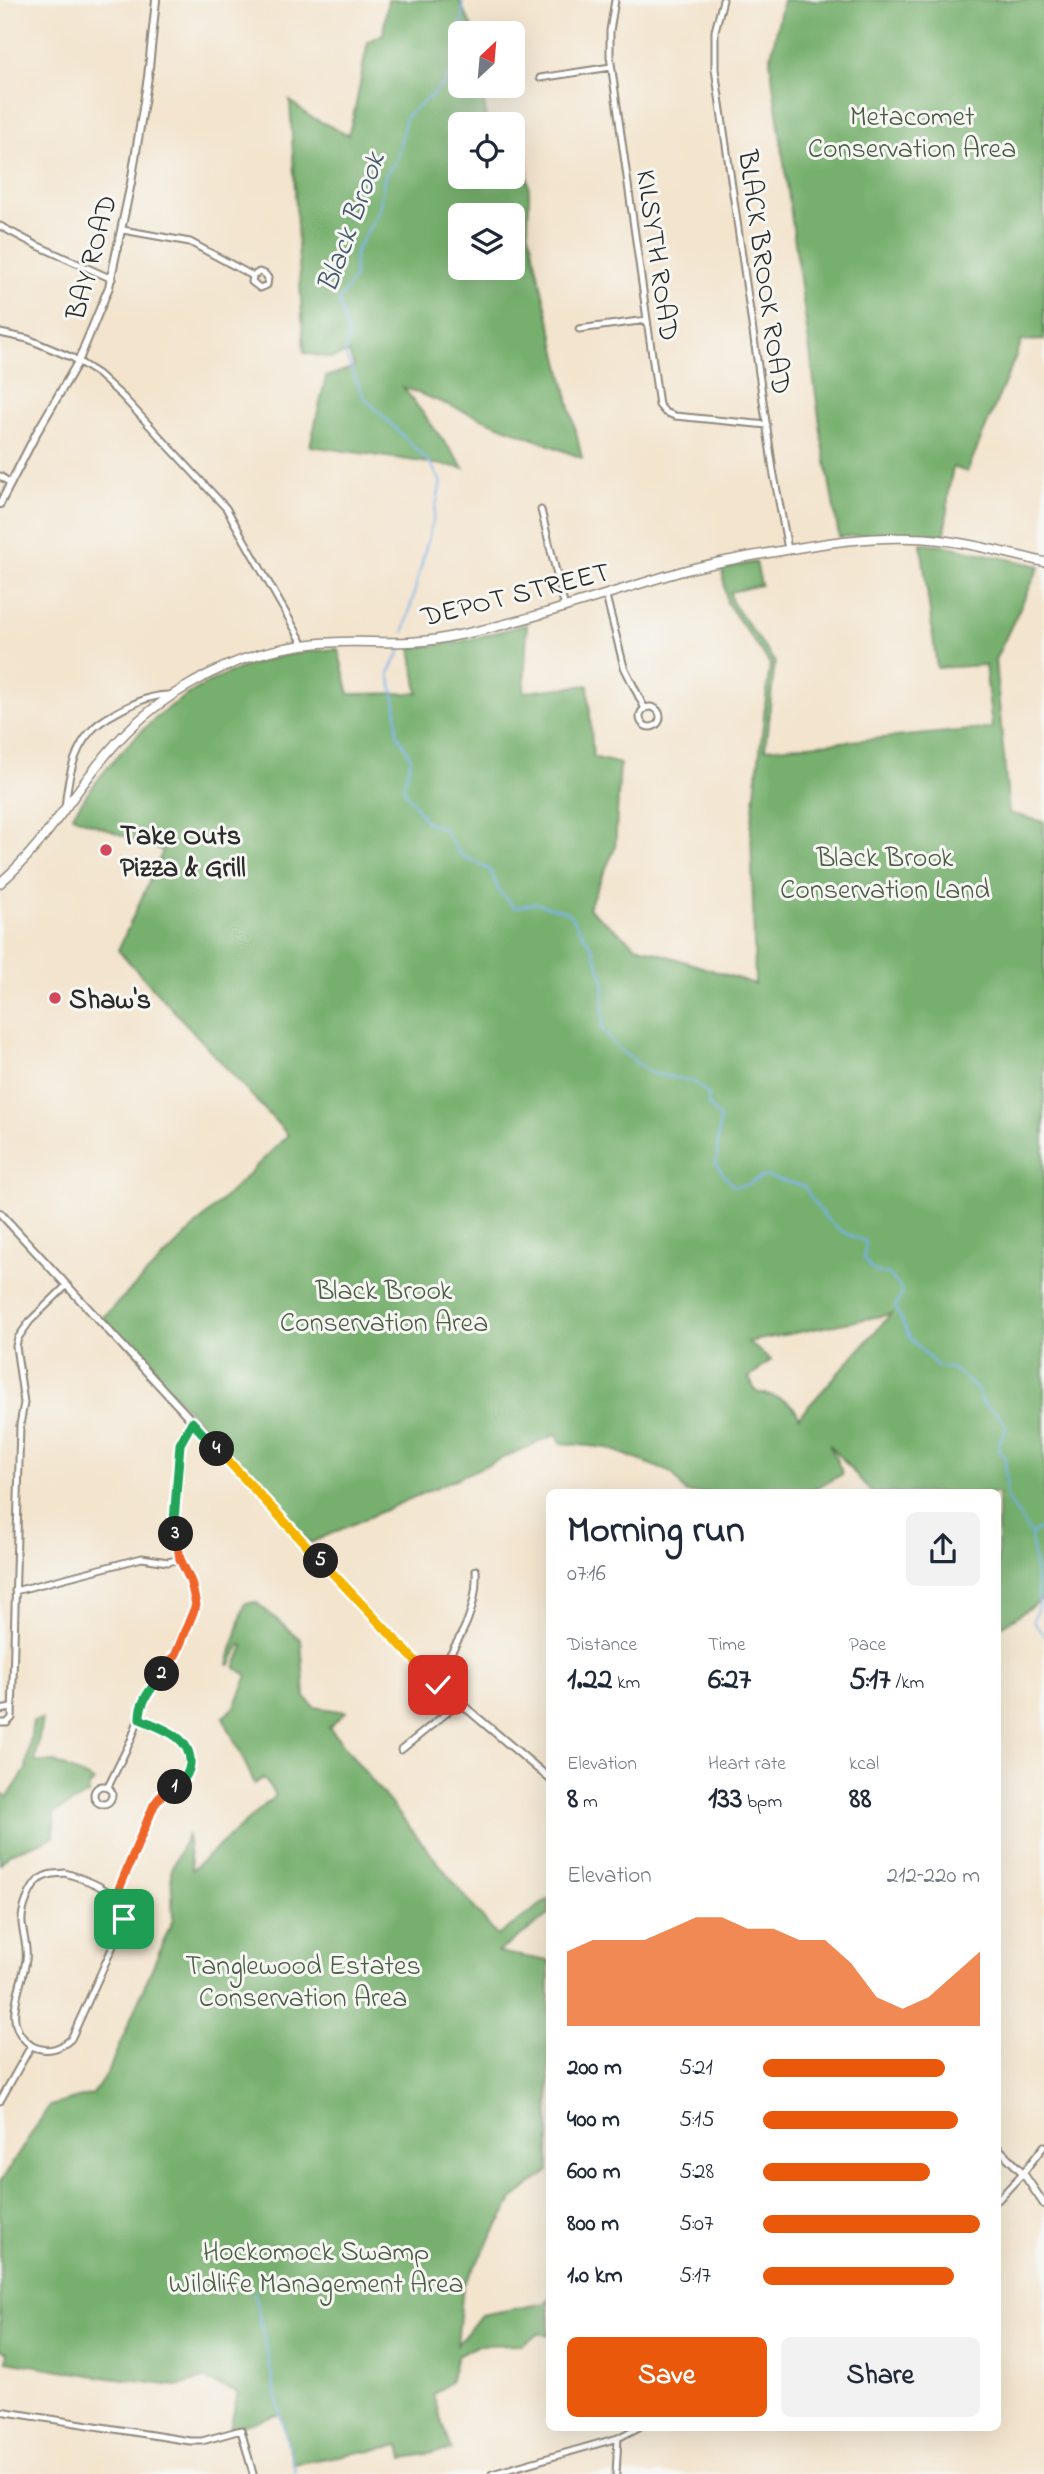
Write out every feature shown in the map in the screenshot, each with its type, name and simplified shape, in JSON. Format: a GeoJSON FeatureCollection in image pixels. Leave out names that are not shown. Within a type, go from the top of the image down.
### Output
{"type":"FeatureCollection","features":[{"type":"Feature","properties":{"kind":"highway","name":"DEPOT STREET"},"geometry":{"type":"LineString","coordinates":[[0,883],[35,850],[118,741],[145,715],[207,675],[278,649],[340,642],[426,641],[565,608],[683,571],[850,540],[921,538],[1044,562]]}},
{"type":"Feature","properties":{"kind":"main road","name":"BAY ROAD"},"geometry":{"type":"LineString","coordinates":[[0,503],[40,425],[78,362],[112,279],[148,77],[156,0]]}},
{"type":"Feature","properties":{"kind":"main road"},"geometry":{"type":"LineString","coordinates":[[0,1213],[426,1674],[546,1776]]}},
{"type":"Feature","properties":{"kind":"main road"},"geometry":{"type":"LineString","coordinates":[[1001,2151],[1023,2173],[1044,2204]]}},
{"type":"Feature","properties":{"kind":"street","name":"KILSYTH ROAD"},"geometry":{"type":"LineString","coordinates":[[615,0],[610,32],[611,67],[657,395],[663,410],[675,416],[767,425]]}},
{"type":"Feature","properties":{"kind":"street","name":"BLACK BROOK ROAD"},"geometry":{"type":"LineString","coordinates":[[723,0],[715,32],[715,69],[788,550]]}},
{"type":"Feature","properties":{"kind":"street"},"geometry":{"type":"LineString","coordinates":[[540,78],[611,67]]}},
{"type":"Feature","properties":{"kind":"street"},"geometry":{"type":"LineString","coordinates":[[0,226],[112,279]]}},
{"type":"Feature","properties":{"kind":"street"},"geometry":{"type":"LineString","coordinates":[[122,230],[190,242],[253,276]]}},
{"type":"Feature","properties":{"kind":"street"},"geometry":{"type":"LineString","coordinates":[[579,329],[647,320]]}},
{"type":"Feature","properties":{"kind":"street"},"geometry":{"type":"LineString","coordinates":[[0,334],[28,339],[78,362],[116,390],[223,504],[304,646]]}},
{"type":"Feature","properties":{"kind":"street"},"geometry":{"type":"LineString","coordinates":[[0,476],[10,483]]}},
{"type":"Feature","properties":{"kind":"street"},"geometry":{"type":"LineString","coordinates":[[541,510],[565,608]]}},
{"type":"Feature","properties":{"kind":"street"},"geometry":{"type":"LineString","coordinates":[[606,596],[624,667],[644,707]]}},
{"type":"Feature","properties":{"kind":"street"},"geometry":{"type":"LineString","coordinates":[[64,812],[75,762],[90,732],[99,723],[139,701],[154,695],[173,695]]}},
{"type":"Feature","properties":{"kind":"street"},"geometry":{"type":"LineString","coordinates":[[0,1723],[10,1722],[20,1425],[24,1403],[16,1346],[22,1329],[66,1286]]}},
{"type":"Feature","properties":{"kind":"street"},"geometry":{"type":"LineString","coordinates":[[107,1787],[140,1719],[139,1711],[148,1693],[176,1654],[194,1613],[195,1596],[180,1559],[174,1521],[180,1444],[192,1422]]}},
{"type":"Feature","properties":{"kind":"street"},"geometry":{"type":"LineString","coordinates":[[15,1591],[142,1558],[168,1562],[180,1559]]}},
{"type":"Feature","properties":{"kind":"street"},"geometry":{"type":"LineString","coordinates":[[438,1685],[442,1667],[470,1616],[477,1589],[476,1570]]}},
{"type":"Feature","properties":{"kind":"street"},"geometry":{"type":"LineString","coordinates":[[426,1674],[442,1667]]}},
{"type":"Feature","properties":{"kind":"street"},"geometry":{"type":"LineString","coordinates":[[401,1750],[458,1703]]}},
{"type":"Feature","properties":{"kind":"street"},"geometry":{"type":"LineString","coordinates":[[0,1710],[11,1708]]}},
{"type":"Feature","properties":{"kind":"street"},"geometry":{"type":"LineString","coordinates":[[116,1896],[154,1805],[163,1793],[183,1782],[190,1762],[182,1740],[140,1719]]}},
{"type":"Feature","properties":{"kind":"street"},"geometry":{"type":"LineString","coordinates":[[7,2005],[26,1962],[23,1910],[41,1878],[65,1873],[116,1896],[123,1915],[123,1924],[71,2039],[56,2049],[43,2049],[31,2046],[14,2034],[8,2025]]}},
{"type":"Feature","properties":{"kind":"street"},"geometry":{"type":"LineString","coordinates":[[0,2101],[31,2046]]}},
{"type":"Feature","properties":{"kind":"street"},"geometry":{"type":"LineString","coordinates":[[1001,2197],[1044,2147]]}},
{"type":"Feature","properties":{"kind":"street"},"geometry":{"type":"LineString","coordinates":[[0,2411],[199,2442],[241,2430],[253,2474]]}},
{"type":"Feature","properties":{"kind":"street"},"geometry":{"type":"LineString","coordinates":[[492,2474],[618,2438],[631,2431]]}},
{"type":"Feature","properties":{"kind":"street"},"geometry":{"type":"LineString","coordinates":[[616,2474],[618,2438]]}},
{"type":"Feature","properties":{"kind":"green space"},"geometry":{"type":"Polygon","coordinates":[[[388,0],[459,0],[469,21],[448,21],[448,98],[484,98],[485,112],[448,112],[448,189],[525,189],[525,138],[529,193],[528,230],[582,458],[403,387],[464,468],[310,446],[326,377],[354,367],[349,353],[331,358],[304,353],[290,101],[309,116],[348,135],[368,42],[383,34],[388,0]]]}},
{"type":"Feature","properties":{"kind":"green space","name":"Metacomet Conservation Area"},"geometry":{"type":"Polygon","coordinates":[[[783,0],[1044,0],[1044,340],[1022,341],[967,472],[953,467],[945,535],[896,533],[839,537],[822,439],[770,61],[783,0]]]}},
{"type":"Feature","properties":{"kind":"green space"},"geometry":{"type":"Polygon","coordinates":[[[921,543],[943,545],[1040,566],[995,660],[1009,813],[1044,822],[1044,1598],[1001,1627],[1001,1489],[868,1489],[829,1444],[843,1474],[813,1489],[683,1489],[672,1473],[608,1448],[561,1443],[557,1434],[310,1543],[103,1317],[288,1135],[118,950],[163,851],[72,816],[97,780],[153,721],[184,697],[217,678],[254,664],[294,654],[338,649],[349,694],[418,693],[411,648],[460,642],[527,624],[524,692],[588,685],[593,757],[620,764],[615,848],[588,908],[636,946],[755,984],[751,828],[770,664],[727,603],[722,569],[756,562],[761,585],[730,592],[732,602],[775,662],[765,749],[992,728],[985,665],[937,668],[921,543]],[[891,1314],[748,1342],[771,1360],[749,1378],[756,1392],[787,1402],[799,1417],[891,1314]]]}},
{"type":"Feature","properties":{"kind":"green space","name":"Hockomock Swamp Wildlife Management Area"},"geometry":{"type":"Polygon","coordinates":[[[256,1602],[301,1640],[305,1697],[314,1707],[346,1712],[329,1727],[497,1936],[546,1901],[546,1917],[498,1952],[546,1960],[546,2173],[514,2198],[463,2286],[457,2345],[481,2315],[546,2302],[546,2334],[540,2333],[522,2344],[479,2345],[457,2356],[450,2382],[433,2395],[451,2450],[403,2458],[400,2445],[293,2464],[280,2414],[230,2429],[238,2393],[204,2379],[177,2386],[109,2378],[6,2361],[7,2352],[0,2349],[0,2183],[49,2106],[93,2094],[108,2072],[173,1919],[171,1869],[187,1836],[192,1870],[276,1795],[263,1778],[255,1784],[223,1717],[235,1707],[248,1675],[235,1668],[244,1646],[240,1645],[231,1665],[228,1664],[245,1603],[256,1602]]]}},
{"type":"Feature","properties":{"kind":"green space"},"geometry":{"type":"Polygon","coordinates":[[[42,1719],[35,1762],[55,1762],[94,1781],[88,1794],[54,1813],[54,1837],[10,1853],[0,1864],[0,1792],[8,1797],[26,1769],[33,1721],[42,1719]]]}},
{"type":"Feature","properties":{"kind":"waterway","name":"Black Brook"},"geometry":{"type":"LineString","coordinates":[[462,21],[463,0]]}},
{"type":"Feature","properties":{"kind":"waterway","name":"Black Brook"},"geometry":{"type":"LineString","coordinates":[[404,632],[441,482],[430,463],[364,397],[345,355],[348,336],[339,301],[354,278],[355,253],[379,211],[385,175],[397,160],[406,116],[436,92],[448,77]]}},
{"type":"Feature","properties":{"kind":"waterway","name":"Black Brook"},"geometry":{"type":"LineString","coordinates":[[401,650],[389,673],[396,704],[397,733],[411,758],[403,788],[426,822],[443,828],[459,854],[490,870],[499,891],[515,908],[535,903],[568,912],[593,949],[604,981],[602,1029],[617,1048],[650,1073],[693,1081],[709,1095],[708,1104],[720,1119],[716,1164],[733,1186],[746,1185],[764,1176],[804,1186],[829,1221],[845,1233],[866,1241],[864,1258],[873,1271],[890,1275],[903,1292],[895,1307],[910,1338],[937,1366],[953,1369],[976,1388],[984,1405],[997,1413],[1007,1427],[999,1443],[999,1451],[1005,1458],[1007,1498],[1031,1535],[1039,1604],[1033,1621],[1044,1636]]}},
{"type":"Feature","properties":{"kind":"waterway"},"geometry":{"type":"LineString","coordinates":[[1031,1535],[1044,1526]]}},
{"type":"Feature","properties":{"kind":"waterway"},"geometry":{"type":"LineString","coordinates":[[254,2292],[281,2419],[296,2474]]}},
{"type":"Feature","properties":{"kind":"place","name":"Take Outs Pizza & Grill"},"geometry":{"type":"Point","coordinates":[106,850]}},
{"type":"Feature","properties":{"kind":"place","name":"Shaw's"},"geometry":{"type":"Point","coordinates":[55,998]}},
{"type":"Feature","properties":{"kind":"route"},"geometry":{"type":"LineString","coordinates":[[124,1919],[116,1896],[154,1805],[163,1793],[183,1782],[190,1762],[182,1740],[140,1719],[139,1711],[148,1693],[176,1654],[196,1605],[191,1582],[180,1559],[174,1521],[180,1444],[192,1422],[438,1685]]}},
{"type":"Feature","properties":{"kind":"park label","name":"Black Brook Conservation Land"},"geometry":{"type":"Point","coordinates":[885,872]}},
{"type":"Feature","properties":{"kind":"park label","name":"Black Brook Conservation Area"},"geometry":{"type":"Point","coordinates":[384,1305]}},
{"type":"Feature","properties":{"kind":"park label","name":"Tanglewood Estates Conservation Area"},"geometry":{"type":"Point","coordinates":[303,1980]}}]}
